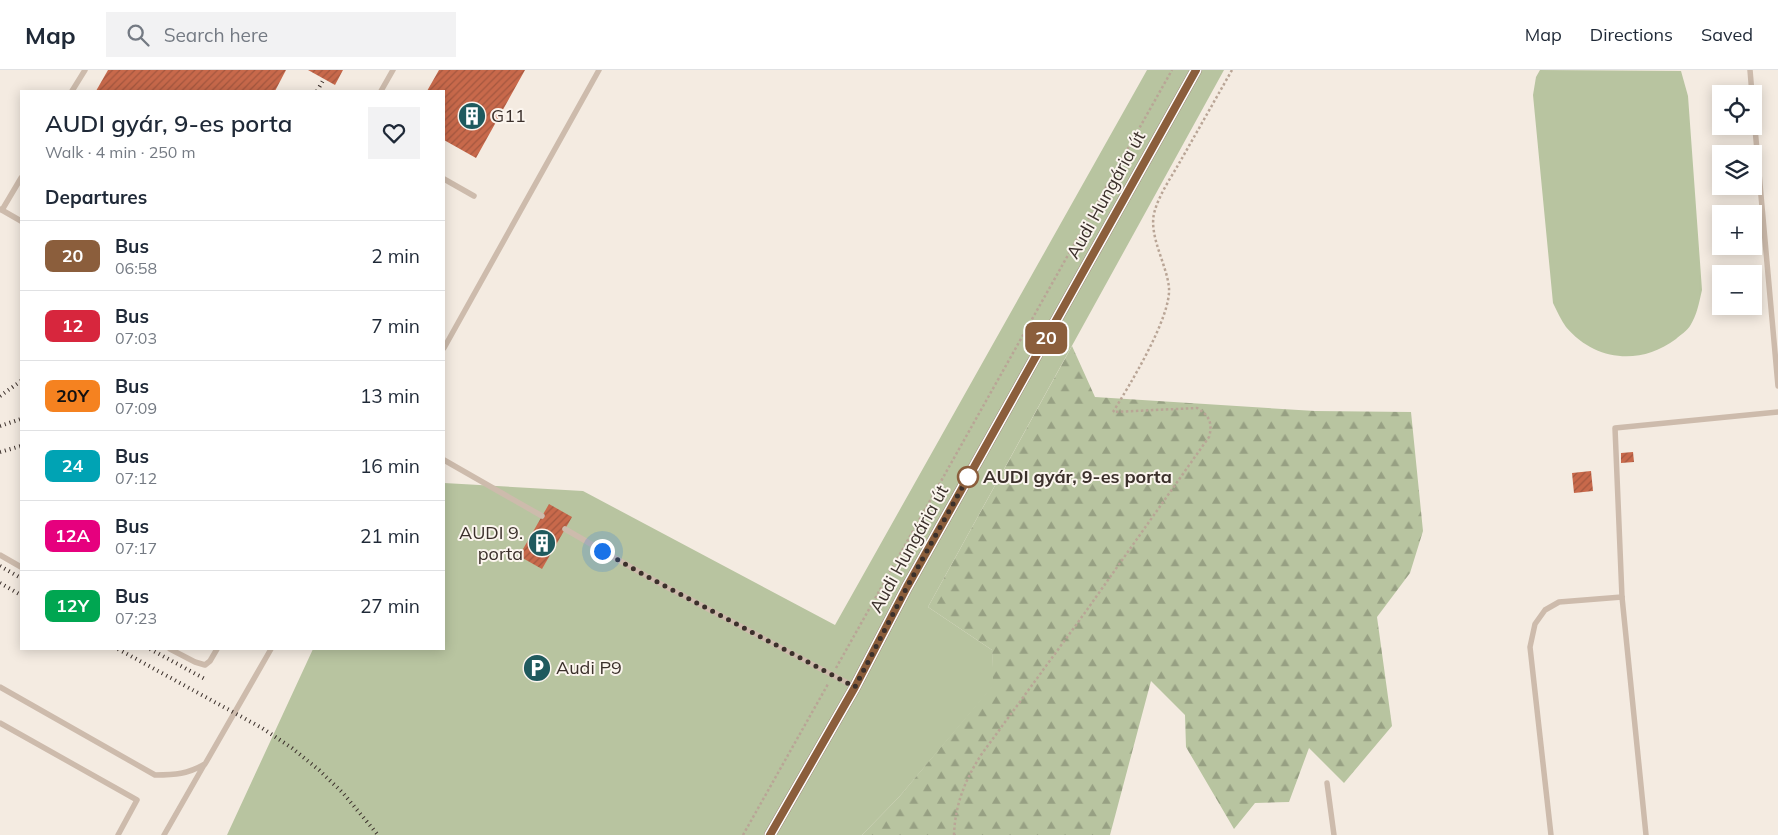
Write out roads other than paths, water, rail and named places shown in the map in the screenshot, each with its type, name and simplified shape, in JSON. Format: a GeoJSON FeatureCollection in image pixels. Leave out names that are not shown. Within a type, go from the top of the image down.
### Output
{"type":"FeatureCollection","features":[{"type":"Feature","properties":{"kind":"street","name":"Audi Hungária út"},"geometry":{"type":"LineString","coordinates":[[770,835],[855,687],[912,578],[1196,70]]}},
{"type":"Feature","properties":{"kind":"lane"},"geometry":{"type":"LineString","coordinates":[[73,90],[85,70]]}},
{"type":"Feature","properties":{"kind":"lane"},"geometry":{"type":"LineString","coordinates":[[382,90],[393,70]]}},
{"type":"Feature","properties":{"kind":"lane"},"geometry":{"type":"LineString","coordinates":[[445,346],[599,70]]}},
{"type":"Feature","properties":{"kind":"lane"},"geometry":{"type":"LineString","coordinates":[[1750,70],[1751,85]]}},
{"type":"Feature","properties":{"kind":"lane"},"geometry":{"type":"LineString","coordinates":[[1756,135],[1778,386]]}},
{"type":"Feature","properties":{"kind":"lane"},"geometry":{"type":"LineString","coordinates":[[20,180],[1,210],[20,220]]}},
{"type":"Feature","properties":{"kind":"lane"},"geometry":{"type":"LineString","coordinates":[[445,181],[474,196]]}},
{"type":"Feature","properties":{"kind":"lane"},"geometry":{"type":"LineString","coordinates":[[1646,835],[1622,597],[1615,428],[1778,412]]}},
{"type":"Feature","properties":{"kind":"lane"},"geometry":{"type":"LineString","coordinates":[[445,461],[542,516]]}},
{"type":"Feature","properties":{"kind":"lane"},"geometry":{"type":"LineString","coordinates":[[565,529],[648,577],[855,687]]}},
{"type":"Feature","properties":{"kind":"lane"},"geometry":{"type":"LineString","coordinates":[[0,555],[20,566]]}},
{"type":"Feature","properties":{"kind":"lane"},"geometry":{"type":"LineString","coordinates":[[1551,835],[1530,647],[1535,624],[1545,610],[1559,602],[1622,597]]}},
{"type":"Feature","properties":{"kind":"lane"},"geometry":{"type":"LineString","coordinates":[[172,650],[194,662],[205,665],[216,650]]}},
{"type":"Feature","properties":{"kind":"lane"},"geometry":{"type":"LineString","coordinates":[[164,835],[269,650]]}},
{"type":"Feature","properties":{"kind":"lane"},"geometry":{"type":"LineString","coordinates":[[0,688],[155,775],[173,775],[190,772],[205,764]]}},
{"type":"Feature","properties":{"kind":"lane"},"geometry":{"type":"LineString","coordinates":[[0,724],[137,800],[118,835]]}},
{"type":"Feature","properties":{"kind":"lane"},"geometry":{"type":"LineString","coordinates":[[1328,784],[1334,835]]}},
{"type":"Feature","properties":{"kind":"railway"},"geometry":{"type":"LineString","coordinates":[[318,90],[324,79]]}},
{"type":"Feature","properties":{"kind":"railway"},"geometry":{"type":"LineString","coordinates":[[0,396],[20,382]]}},
{"type":"Feature","properties":{"kind":"railway"},"geometry":{"type":"LineString","coordinates":[[0,426],[20,419]]}},
{"type":"Feature","properties":{"kind":"railway"},"geometry":{"type":"LineString","coordinates":[[0,452],[20,446]]}},
{"type":"Feature","properties":{"kind":"railway"},"geometry":{"type":"LineString","coordinates":[[0,566],[20,577]]}},
{"type":"Feature","properties":{"kind":"railway"},"geometry":{"type":"LineString","coordinates":[[0,583],[20,594]]}},
{"type":"Feature","properties":{"kind":"railway"},"geometry":{"type":"LineString","coordinates":[[120,650],[262,728],[292,748],[343,793],[378,835]]}},
{"type":"Feature","properties":{"kind":"railway"},"geometry":{"type":"LineString","coordinates":[[152,650],[205,679]]}},
{"type":"Feature","properties":{"kind":"place","name":"G11"},"geometry":{"type":"Point","coordinates":[472,116]}},
{"type":"Feature","properties":{"kind":"place","name":"AUDI gyár, 9-es porta"},"geometry":{"type":"Point","coordinates":[968,477]}},
{"type":"Feature","properties":{"kind":"place","name":"AUDI 9. porta"},"geometry":{"type":"Point","coordinates":[542,543]}},
{"type":"Feature","properties":{"kind":"place","name":"Audi P9"},"geometry":{"type":"Point","coordinates":[537,668]}}]}
